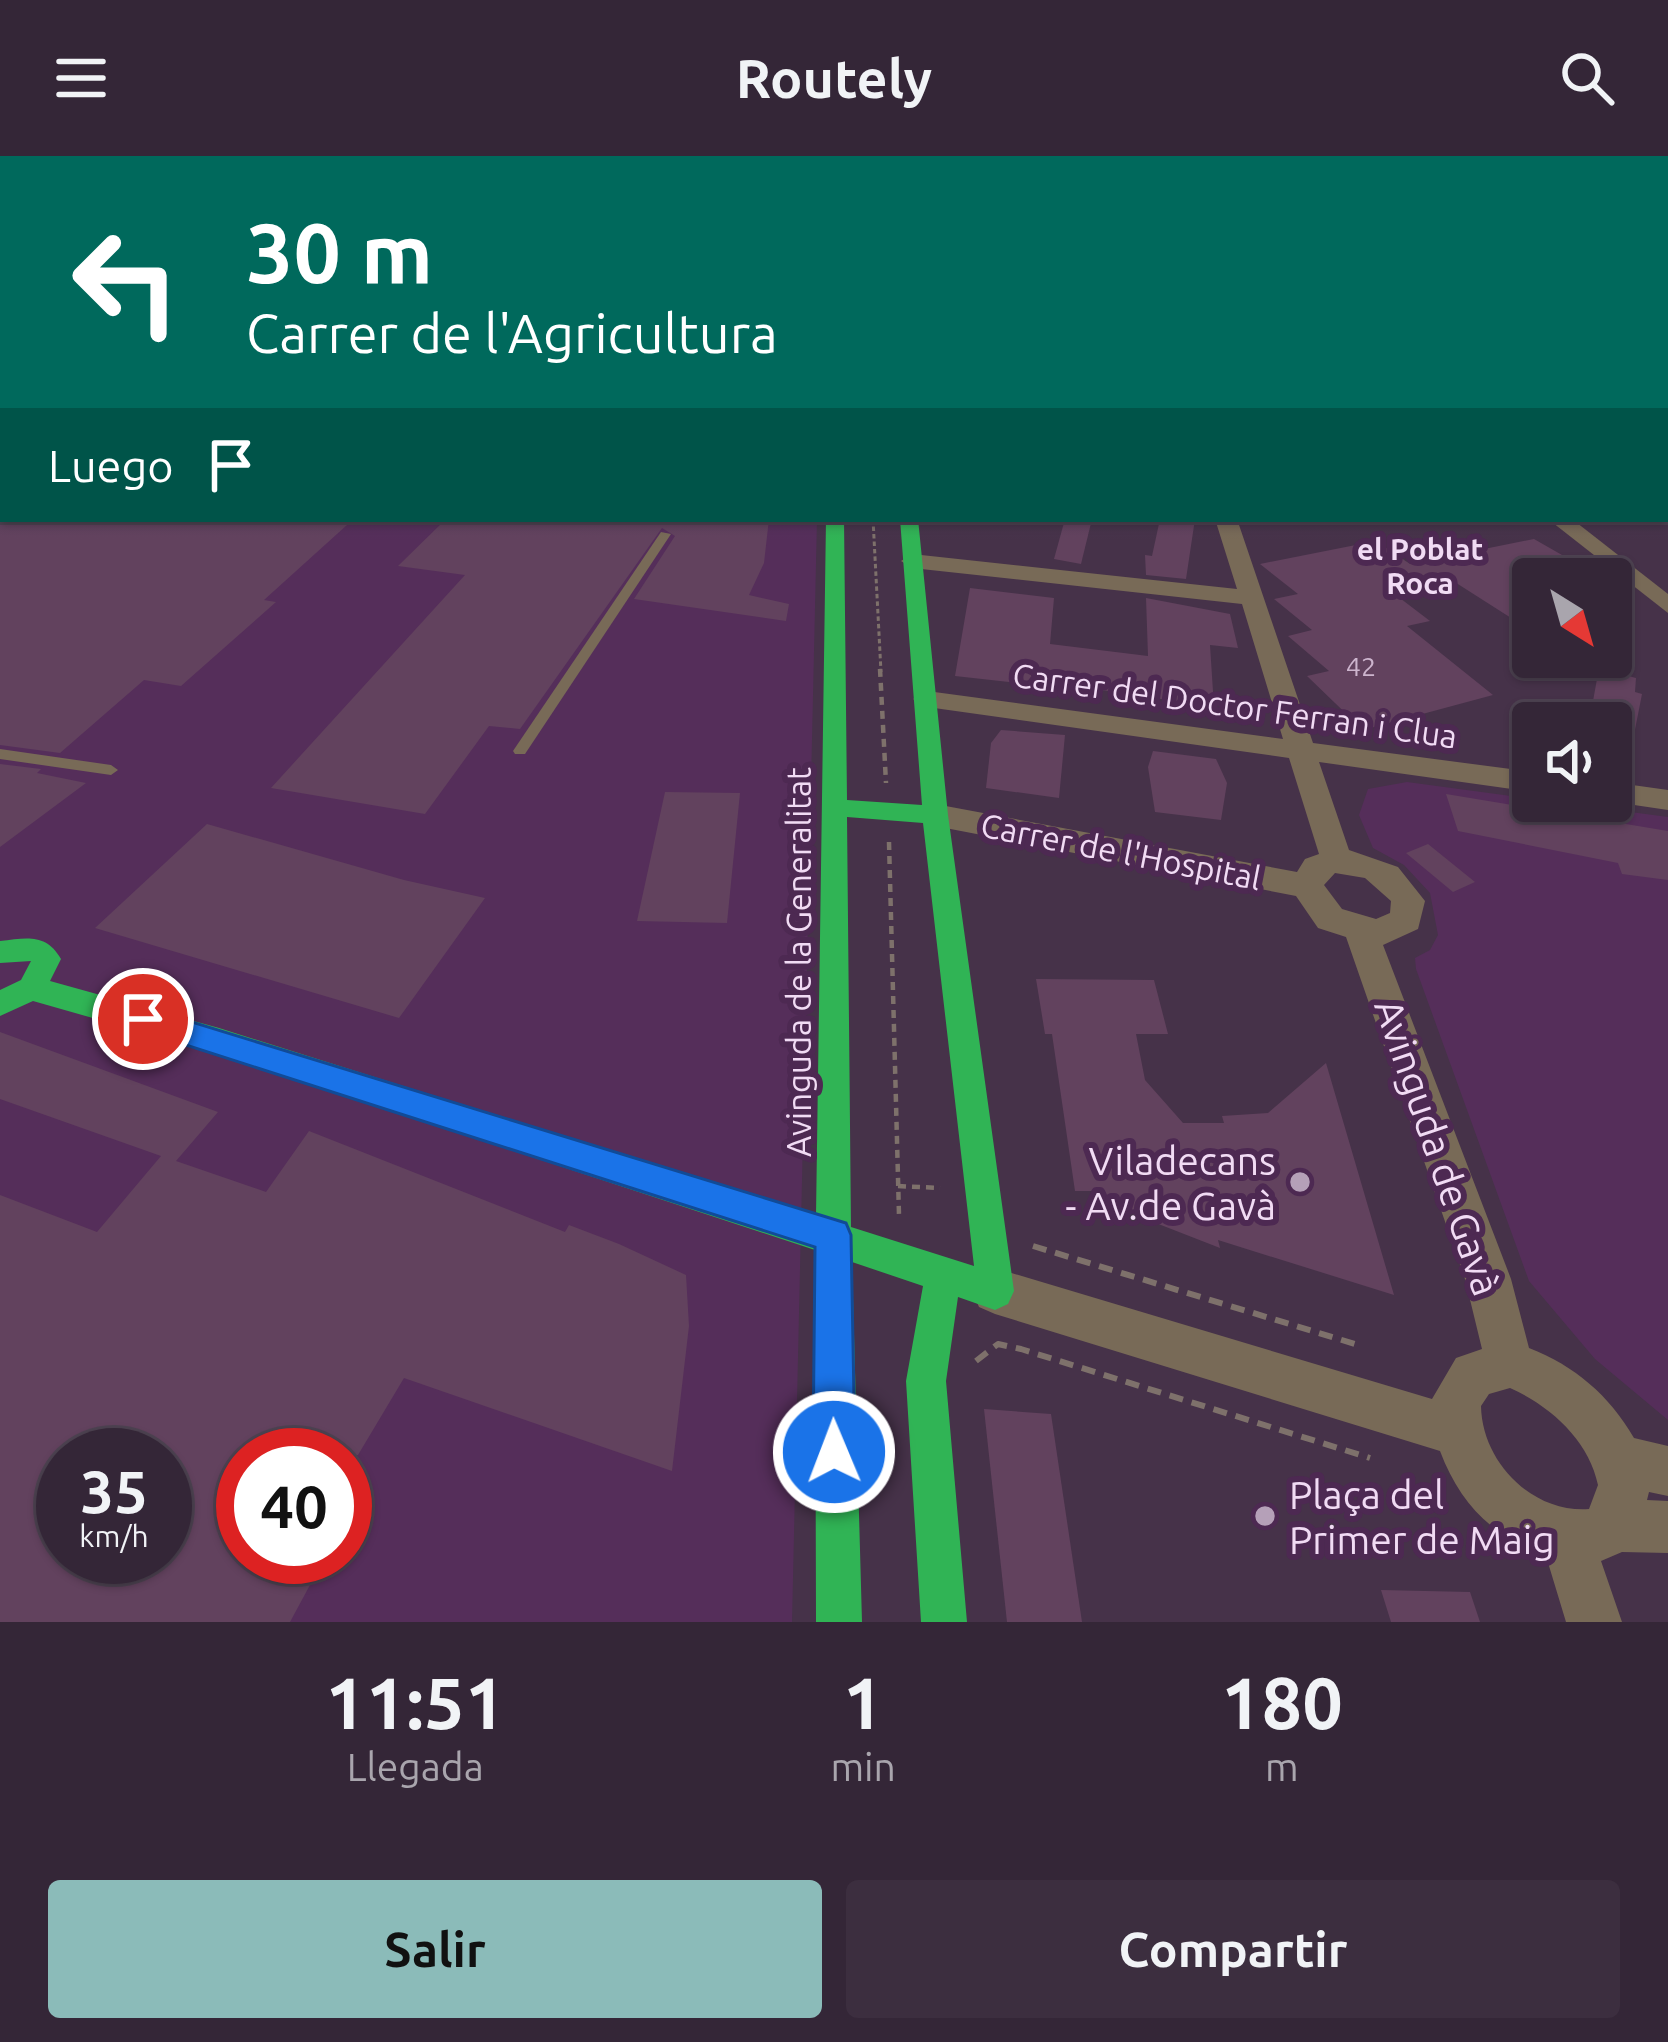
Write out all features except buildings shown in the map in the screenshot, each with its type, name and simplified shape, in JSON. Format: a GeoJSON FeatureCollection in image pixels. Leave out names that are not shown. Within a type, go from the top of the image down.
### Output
{"type":"FeatureCollection","features":[{"type":"Feature","properties":{"kind":"street","name":"Avinguda de la Generalitat"},"geometry":{"type":"LineString","coordinates":[[835,522],[833,1235],[839,1622]]}},
{"type":"Feature","properties":{"kind":"street"},"geometry":{"type":"LineString","coordinates":[[909,522],[935,815],[995,1291]]}},
{"type":"Feature","properties":{"kind":"street"},"geometry":{"type":"LineString","coordinates":[[1563,522],[1668,606]]}},
{"type":"Feature","properties":{"kind":"street"},"geometry":{"type":"LineString","coordinates":[[1229,528],[1337,861]]}},
{"type":"Feature","properties":{"kind":"street"},"geometry":{"type":"LineString","coordinates":[[912,561],[1249,598]]}},
{"type":"Feature","properties":{"kind":"street","name":"Carrer del Doctor Ferran i Clua"},"geometry":{"type":"LineString","coordinates":[[927,699],[1512,779]]}},
{"type":"Feature","properties":{"kind":"street"},"geometry":{"type":"LineString","coordinates":[[1632,795],[1668,800]]}},
{"type":"Feature","properties":{"kind":"street"},"geometry":{"type":"LineString","coordinates":[[835,808],[935,815]]}},
{"type":"Feature","properties":{"kind":"street","name":"Carrer de l'Hospital"},"geometry":{"type":"LineString","coordinates":[[935,815],[1307,886]]}},
{"type":"Feature","properties":{"kind":"street"},"geometry":{"type":"LineString","coordinates":[[1337,861],[1383,873],[1408,901],[1406,920],[1397,928],[1361,931],[1330,919],[1317,908],[1307,886],[1316,867],[1337,861]]}},
{"type":"Feature","properties":{"kind":"street","name":"Avinguda de Gavà"},"geometry":{"type":"LineString","coordinates":[[1361,931],[1488,1279],[1510,1364]]}},
{"type":"Feature","properties":{"kind":"street"},"geometry":{"type":"LineString","coordinates":[[0,952],[25,946],[43,952],[46,968],[31,988],[0,1004]]}},
{"type":"Feature","properties":{"kind":"street"},"geometry":{"type":"LineString","coordinates":[[31,988],[218,1041],[833,1235],[943,1277],[1456,1431]]}},
{"type":"Feature","properties":{"kind":"street"},"geometry":{"type":"LineString","coordinates":[[943,1277],[926,1382],[944,1622]]}},
{"type":"Feature","properties":{"kind":"street"},"geometry":{"type":"LineString","coordinates":[[1591,1532],[1624,1507],[1644,1466],[1587,1406],[1536,1371],[1510,1364],[1472,1373],[1454,1408],[1456,1431],[1484,1487],[1509,1511],[1591,1532],[1668,1527]]}},
{"type":"Feature","properties":{"kind":"street"},"geometry":{"type":"LineString","coordinates":[[1591,1532],[1594,1622]]}},
{"type":"Feature","properties":{"kind":"lane"},"geometry":{"type":"LineString","coordinates":[[520,751],[664,534]]}},
{"type":"Feature","properties":{"kind":"lane"},"geometry":{"type":"LineString","coordinates":[[0,754],[110,770]]}},
{"type":"Feature","properties":{"kind":"path"},"geometry":{"type":"LineString","coordinates":[[873,522],[886,782]]}},
{"type":"Feature","properties":{"kind":"path"},"geometry":{"type":"LineString","coordinates":[[889,845],[897,1186],[982,1190]]}},
{"type":"Feature","properties":{"kind":"path"},"geometry":{"type":"LineString","coordinates":[[1022,1243],[1355,1345]]}},
{"type":"Feature","properties":{"kind":"path"},"geometry":{"type":"LineString","coordinates":[[926,1382],[972,1383],[974,1361],[998,1344],[1370,1458]]}},
{"type":"Feature","properties":{"kind":"shaded area"},"geometry":{"type":"Polygon","coordinates":[[[0,522],[817,522],[792,1622],[0,1622],[0,522]]]}},
{"type":"Feature","properties":{"kind":"shaded area"},"geometry":{"type":"Polygon","coordinates":[[[1407,782],[1512,796],[1512,822],[1632,822],[1632,812],[1668,817],[1668,1420],[1595,1359],[1529,1281],[1416,969],[1415,958],[1430,950],[1438,935],[1430,893],[1404,865],[1373,848],[1359,815],[1368,789],[1407,782]]]}},
{"type":"Feature","properties":{"kind":"traffic: fast"},"geometry":{"type":"LineString","coordinates":[[835,522],[833,1411],[839,1622]]}},
{"type":"Feature","properties":{"kind":"traffic: fast"},"geometry":{"type":"LineString","coordinates":[[31,988],[219,1041],[995,1291],[935,815],[909,522]]}},
{"type":"Feature","properties":{"kind":"traffic: fast"},"geometry":{"type":"LineString","coordinates":[[835,808],[935,815]]}},
{"type":"Feature","properties":{"kind":"traffic: fast"},"geometry":{"type":"LineString","coordinates":[[0,952],[36,948],[47,959],[31,988],[0,1004]]}},
{"type":"Feature","properties":{"kind":"traffic: fast"},"geometry":{"type":"LineString","coordinates":[[943,1277],[926,1381],[944,1622]]}},
{"type":"Feature","properties":{"kind":"place","name":"Viladecans - Av.de Gavà"},"geometry":{"type":"Point","coordinates":[1300,1182]}},
{"type":"Feature","properties":{"kind":"place","name":"Plaça del Primer de Maig"},"geometry":{"type":"Point","coordinates":[1265,1516]}},
{"type":"Feature","properties":{"kind":"district","name":"el Poblat Roca"},"geometry":{"type":"Point","coordinates":[1420,566]}},
{"type":"Feature","properties":{"kind":"route"},"geometry":{"type":"LineString","coordinates":[[143,1019],[664,1186],[833,1235],[834,1452]]}}]}
